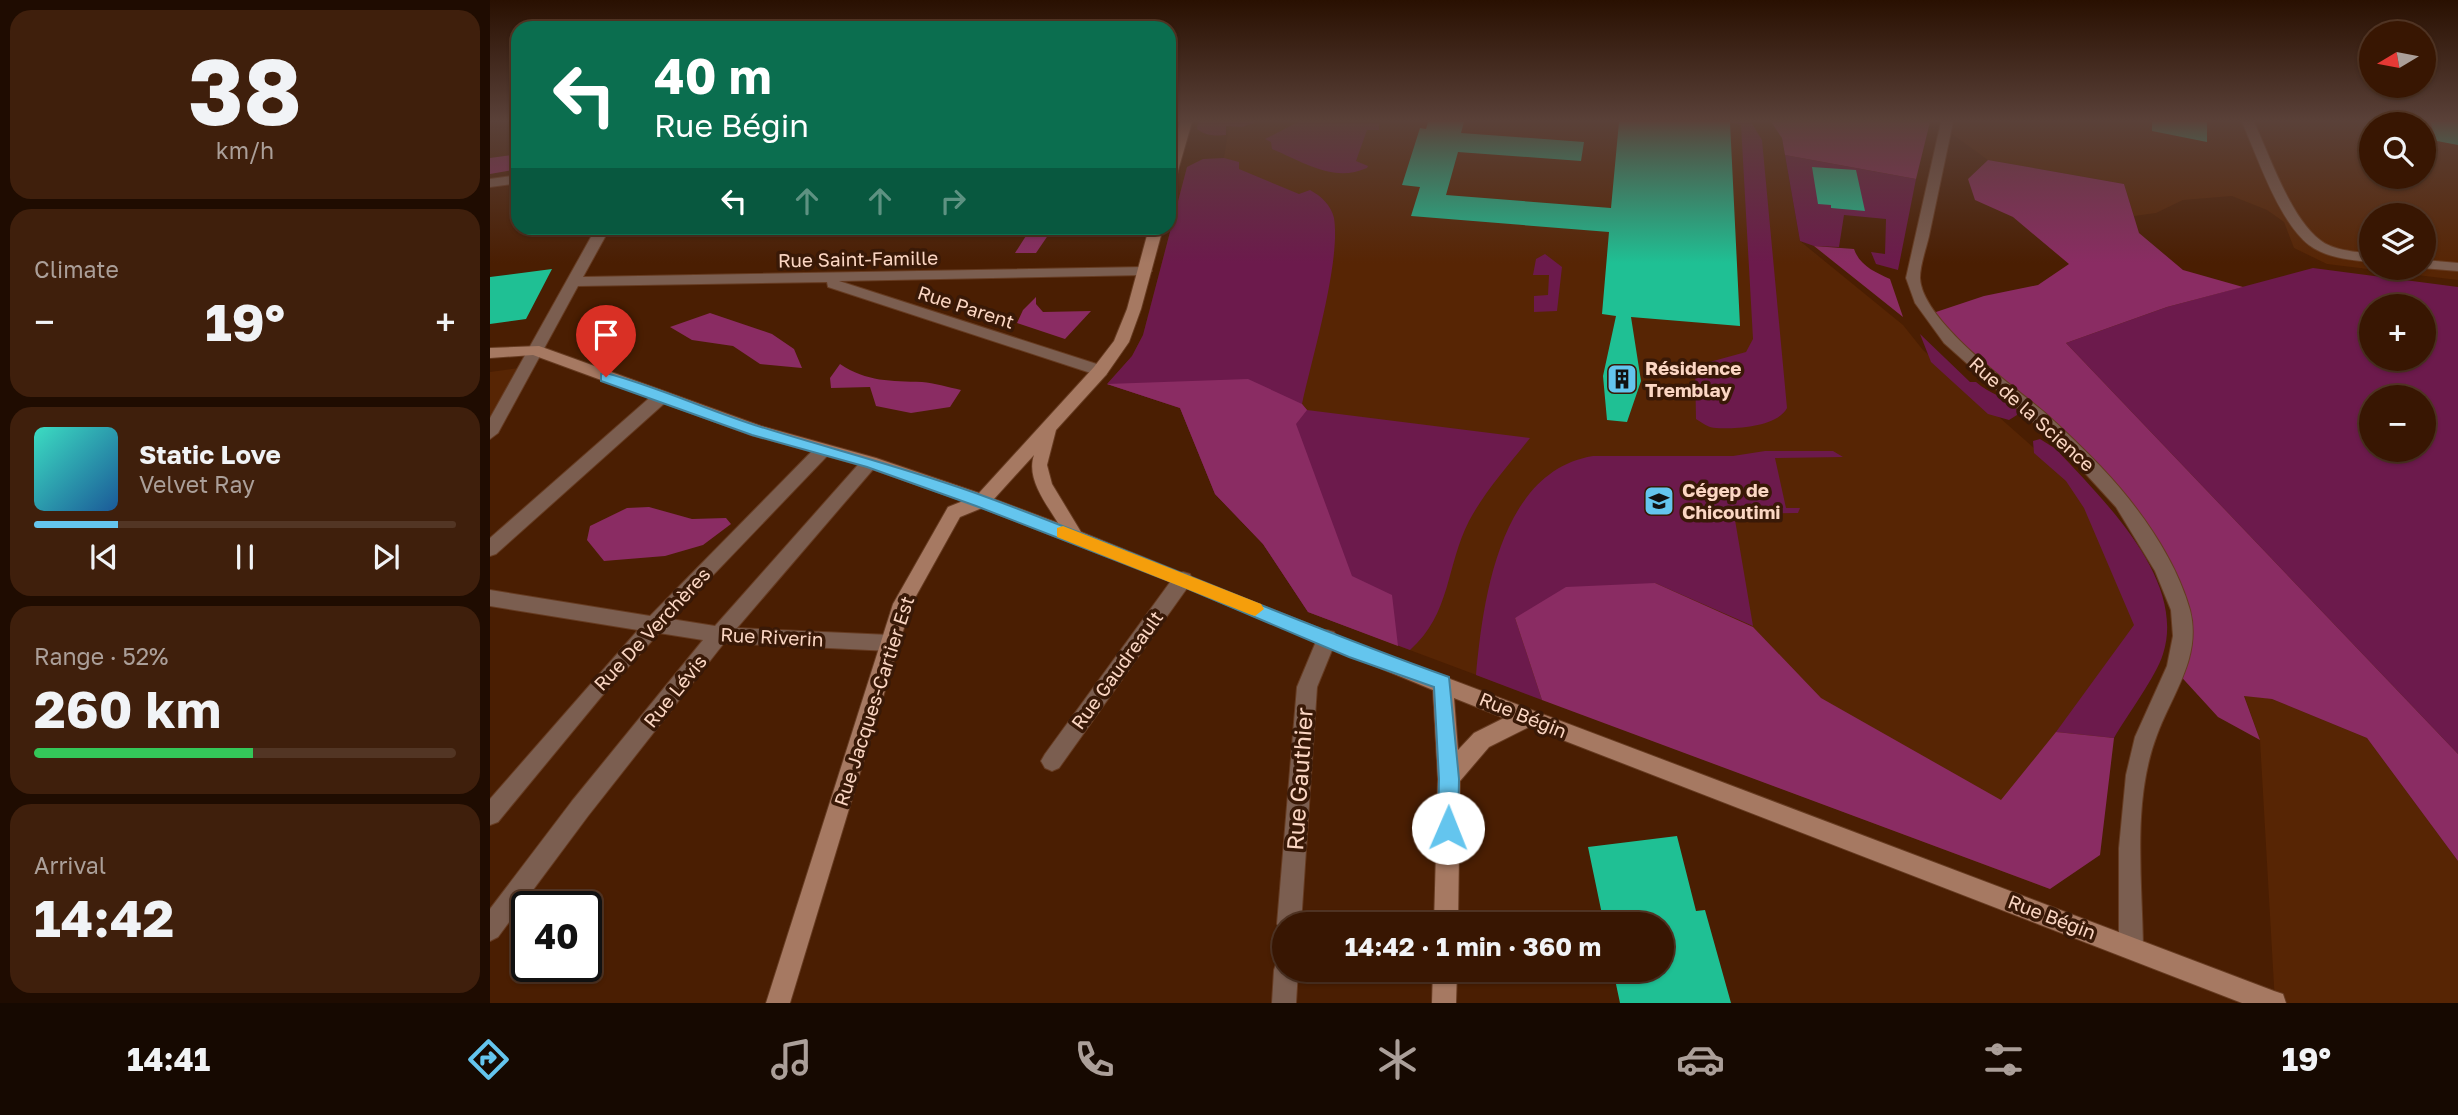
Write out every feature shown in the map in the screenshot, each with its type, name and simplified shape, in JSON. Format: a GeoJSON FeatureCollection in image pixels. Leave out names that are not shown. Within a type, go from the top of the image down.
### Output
{"type":"FeatureCollection","features":[{"type":"Feature","properties":{"kind":"street","name":"Rue de la Science"},"geometry":{"type":"LineString","coordinates":[[1937,169],[1913,278],[1917,295],[1927,315],[2092,467],[2128,511],[2158,556],[2179,602],[2183,637],[2175,670],[2142,748],[2131,811],[2131,946]]}},
{"type":"Feature","properties":{"kind":"street"},"geometry":{"type":"LineString","coordinates":[[2270,169],[2306,234],[2334,252],[2359,256]]}},
{"type":"Feature","properties":{"kind":"street"},"geometry":{"type":"LineString","coordinates":[[490,183],[511,179]]}},
{"type":"Feature","properties":{"kind":"street"},"geometry":{"type":"LineString","coordinates":[[490,433],[599,235]]}},
{"type":"Feature","properties":{"kind":"street","name":"Rue Jacques-Cartier Est"},"geometry":{"type":"LineString","coordinates":[[778,1003],[902,604],[954,512],[982,501],[1100,370],[1121,342],[1134,309],[1154,235]]}},
{"type":"Feature","properties":{"kind":"street"},"geometry":{"type":"LineString","coordinates":[[2436,265],[2458,267]]}},
{"type":"Feature","properties":{"kind":"street","name":"Rue Saint-Famille"},"geometry":{"type":"LineString","coordinates":[[572,282],[1144,271]]}},
{"type":"Feature","properties":{"kind":"street","name":"Rue Parent"},"geometry":{"type":"LineString","coordinates":[[820,279],[1100,370]]}},
{"type":"Feature","properties":{"kind":"street","name":"Rue Bégin"},"geometry":{"type":"LineString","coordinates":[[490,353],[534,351],[661,397],[982,501],[1529,718],[2131,946],[2274,1003]]}},
{"type":"Feature","properties":{"kind":"street"},"geometry":{"type":"LineString","coordinates":[[490,549],[661,397]]}},
{"type":"Feature","properties":{"kind":"street"},"geometry":{"type":"LineString","coordinates":[[1052,424],[1039,464],[1044,485],[1075,537]]}},
{"type":"Feature","properties":{"kind":"street","name":"Rue De Verchères"},"geometry":{"type":"LineString","coordinates":[[490,815],[594,691],[654,625],[822,450]]}},
{"type":"Feature","properties":{"kind":"street","name":"Rue Lévis"},"geometry":{"type":"LineString","coordinates":[[490,929],[552,842],[720,635],[870,463]]}},
{"type":"Feature","properties":{"kind":"street","name":"Rue Gaudreault"},"geometry":{"type":"LineString","coordinates":[[1052,761],[1183,579]]}},
{"type":"Feature","properties":{"kind":"street","name":"Rue Riverin"},"geometry":{"type":"LineString","coordinates":[[490,598],[720,635],[890,643]]}},
{"type":"Feature","properties":{"kind":"street","name":"Rue Gauthier"},"geometry":{"type":"LineString","coordinates":[[1290,912],[1307,687],[1326,638]]}},
{"type":"Feature","properties":{"kind":"street"},"geometry":{"type":"LineString","coordinates":[[1443,683],[1449,779],[1446,912]]}},
{"type":"Feature","properties":{"kind":"street"},"geometry":{"type":"LineString","coordinates":[[1449,779],[1471,746],[1496,730],[1529,718]]}},
{"type":"Feature","properties":{"kind":"street"},"geometry":{"type":"LineString","coordinates":[[1284,1003],[1285,982]]}},
{"type":"Feature","properties":{"kind":"street"},"geometry":{"type":"LineString","coordinates":[[1444,1003],[1445,982]]}},
{"type":"Feature","properties":{"kind":"shaded area"},"geometry":{"type":"Polygon","coordinates":[[[490,169],[511,169],[511,170],[490,174],[490,169]]]}},
{"type":"Feature","properties":{"kind":"shaded area","name":"Cégep de Chicoutimi"},"geometry":{"type":"Polygon","coordinates":[[[1187,169],[1787,169],[1800,241],[1903,325],[1923,350],[2103,509],[2153,589],[2126,694],[2050,889],[1308,612],[1263,544],[1215,494],[1180,408],[1107,384],[1132,356],[1143,335],[1169,235],[1176,235],[1176,209],[1187,169]]]}},
{"type":"Feature","properties":{"kind":"shaded area"},"geometry":{"type":"Polygon","coordinates":[[[1187,169],[1239,169],[1299,194],[1310,190],[1331,209],[1335,236],[1333,259],[1330,284],[1302,404],[1307,410],[1530,438],[1475,510],[1462,538],[1441,605],[1423,636],[1410,650],[1308,612],[1263,544],[1215,494],[1180,408],[1107,384],[1132,356],[1143,335],[1169,235],[1176,235],[1176,209],[1187,169]]]}},
{"type":"Feature","properties":{"kind":"shaded area"},"geometry":{"type":"Polygon","coordinates":[[[1318,169],[1364,169],[1342,173],[1318,169]]]}},
{"type":"Feature","properties":{"kind":"shaded area"},"geometry":{"type":"Polygon","coordinates":[[[1743,169],[1765,169],[1787,408],[1774,419],[1745,427],[1716,428],[1696,419],[1695,366],[1746,352],[1753,339],[1743,169]]]}},
{"type":"Feature","properties":{"kind":"shaded area"},"geometry":{"type":"Polygon","coordinates":[[[1787,169],[1860,169],[1916,179],[1898,270],[1876,264],[1871,252],[1885,254],[1886,219],[1844,215],[1839,247],[1814,246],[1800,241],[1787,169]]]}},
{"type":"Feature","properties":{"kind":"shaded area"},"geometry":{"type":"Polygon","coordinates":[[[1860,169],[1919,169],[1916,179],[1860,169]]]}},
{"type":"Feature","properties":{"kind":"shaded area"},"geometry":{"type":"Polygon","coordinates":[[[1979,169],[2038,169],[2124,184],[2139,233],[2183,270],[2243,287],[2167,307],[2066,343],[2458,754],[2458,861],[2367,738],[2272,699],[2244,696],[2260,740],[2218,717],[2175,670],[2179,602],[2128,511],[1927,315],[1984,296],[2038,285],[2069,264],[2013,217],[1975,200],[1968,179],[1979,169]]]}},
{"type":"Feature","properties":{"kind":"shaded area"},"geometry":{"type":"Polygon","coordinates":[[[2038,169],[2359,169],[2359,189],[2436,189],[2436,169],[2458,169],[2458,280],[2436,277],[2436,203],[2359,203],[2359,268],[2327,264],[2294,248],[2284,222],[2267,210],[2232,196],[2183,200],[2156,213],[2134,216],[2124,184],[2038,169]]]}},
{"type":"Feature","properties":{"kind":"shaded area"},"geometry":{"type":"Polygon","coordinates":[[[1027,235],[1048,235],[1036,253],[1015,253],[1027,235]]]}},
{"type":"Feature","properties":{"kind":"shaded area"},"geometry":{"type":"Polygon","coordinates":[[[1814,246],[1854,249],[1864,264],[1890,279],[1903,317],[1814,246]]]}},
{"type":"Feature","properties":{"kind":"shaded area"},"geometry":{"type":"Polygon","coordinates":[[[1545,254],[1562,267],[1557,311],[1534,312],[1534,296],[1548,295],[1549,275],[1533,275],[1536,259],[1545,254]]]}},
{"type":"Feature","properties":{"kind":"shaded area"},"geometry":{"type":"Polygon","coordinates":[[[2313,268],[2359,274],[2359,280],[2405,280],[2458,287],[2458,754],[2066,343],[2167,307],[2313,268]]]}},
{"type":"Feature","properties":{"kind":"shaded area"},"geometry":{"type":"Polygon","coordinates":[[[1036,297],[1036,304],[1043,312],[1091,311],[1065,339],[1017,323],[1023,310],[1036,297]]]}},
{"type":"Feature","properties":{"kind":"shaded area"},"geometry":{"type":"Polygon","coordinates":[[[710,313],[772,334],[794,349],[802,368],[760,364],[733,346],[692,340],[670,327],[710,313]]]}},
{"type":"Feature","properties":{"kind":"shaded area"},"geometry":{"type":"Polygon","coordinates":[[[1920,334],[1970,382],[1976,382],[2016,406],[2017,415],[2009,420],[1988,414],[1931,362],[1920,334]]]}},
{"type":"Feature","properties":{"kind":"shaded area"},"geometry":{"type":"Polygon","coordinates":[[[840,364],[870,377],[927,383],[961,390],[950,407],[911,413],[876,406],[870,387],[831,388],[830,378],[840,364]]]}},
{"type":"Feature","properties":{"kind":"shaded area"},"geometry":{"type":"Polygon","coordinates":[[[519,368],[490,420],[490,372],[519,368]]]}},
{"type":"Feature","properties":{"kind":"shaded area"},"geometry":{"type":"Polygon","coordinates":[[[1248,379],[1302,404],[1307,410],[1296,424],[1352,576],[1392,595],[1398,646],[1308,612],[1263,544],[1215,494],[1180,408],[1107,384],[1248,379]]]}},
{"type":"Feature","properties":{"kind":"shaded area"},"geometry":{"type":"Polygon","coordinates":[[[2040,439],[2056,449],[2116,516],[2152,569],[2163,597],[2167,626],[2163,654],[2148,685],[2114,738],[2056,732],[2134,625],[2084,508],[2066,481],[2034,453],[2033,441],[2040,439]]]}},
{"type":"Feature","properties":{"kind":"shaded area"},"geometry":{"type":"Polygon","coordinates":[[[1765,451],[1833,451],[1843,457],[1775,458],[1786,508],[1800,508],[1798,513],[1734,514],[1753,626],[1655,583],[1515,618],[1542,700],[1476,675],[1484,611],[1502,543],[1517,512],[1536,486],[1562,467],[1593,456],[1733,456],[1765,451]]]}},
{"type":"Feature","properties":{"kind":"shaded area"},"geometry":{"type":"Polygon","coordinates":[[[649,507],[692,519],[726,518],[731,524],[703,545],[665,556],[604,561],[587,540],[590,526],[627,508],[649,507]]]}},
{"type":"Feature","properties":{"kind":"shaded area"},"geometry":{"type":"Polygon","coordinates":[[[1655,583],[1753,627],[1821,698],[2001,800],[2056,732],[2114,738],[2100,855],[2050,889],[1542,700],[1515,618],[1566,587],[1655,583]]]}},
{"type":"Feature","properties":{"kind":"shaded area"},"geometry":{"type":"Polygon","coordinates":[[[2244,695],[2272,699],[2367,738],[2458,861],[2458,1003],[2275,1003],[2260,740],[2244,695]]]}},
{"type":"Feature","properties":{"kind":"building"},"geometry":{"type":"Polygon","coordinates":[[[1407,169],[1453,169],[1446,195],[1611,208],[1615,169],[1732,169],[1740,326],[1631,317],[1641,381],[1627,422],[1607,420],[1603,376],[1616,316],[1602,314],[1609,232],[1411,216],[1420,187],[1402,185],[1407,169]]]}},
{"type":"Feature","properties":{"kind":"building"},"geometry":{"type":"Polygon","coordinates":[[[1812,169],[1856,170],[1865,211],[1818,204],[1812,169]]]}},
{"type":"Feature","properties":{"kind":"building"},"geometry":{"type":"Polygon","coordinates":[[[552,269],[526,319],[490,324],[490,277],[552,269]]]}},
{"type":"Feature","properties":{"kind":"building"},"geometry":{"type":"Polygon","coordinates":[[[1677,836],[1696,911],[1705,910],[1731,1003],[1620,1003],[1616,982],[1674,982],[1674,912],[1602,912],[1588,847],[1677,836]]]}},
{"type":"Feature","properties":{"kind":"slow traffic"},"geometry":{"type":"LineString","coordinates":[[1063,532],[1255,609]]}},
{"type":"Feature","properties":{"kind":"place","name":"Résidence Tremblay"},"geometry":{"type":"Point","coordinates":[1622,379]}},
{"type":"Feature","properties":{"kind":"place","name":"Cégep de Chicoutimi"},"geometry":{"type":"Point","coordinates":[1659,501]}},
{"type":"Feature","properties":{"kind":"route"},"geometry":{"type":"LineString","coordinates":[[606,377],[757,431],[870,463],[982,501],[1183,579],[1356,652],[1443,683],[1449,779],[1448,828]]}}]}
